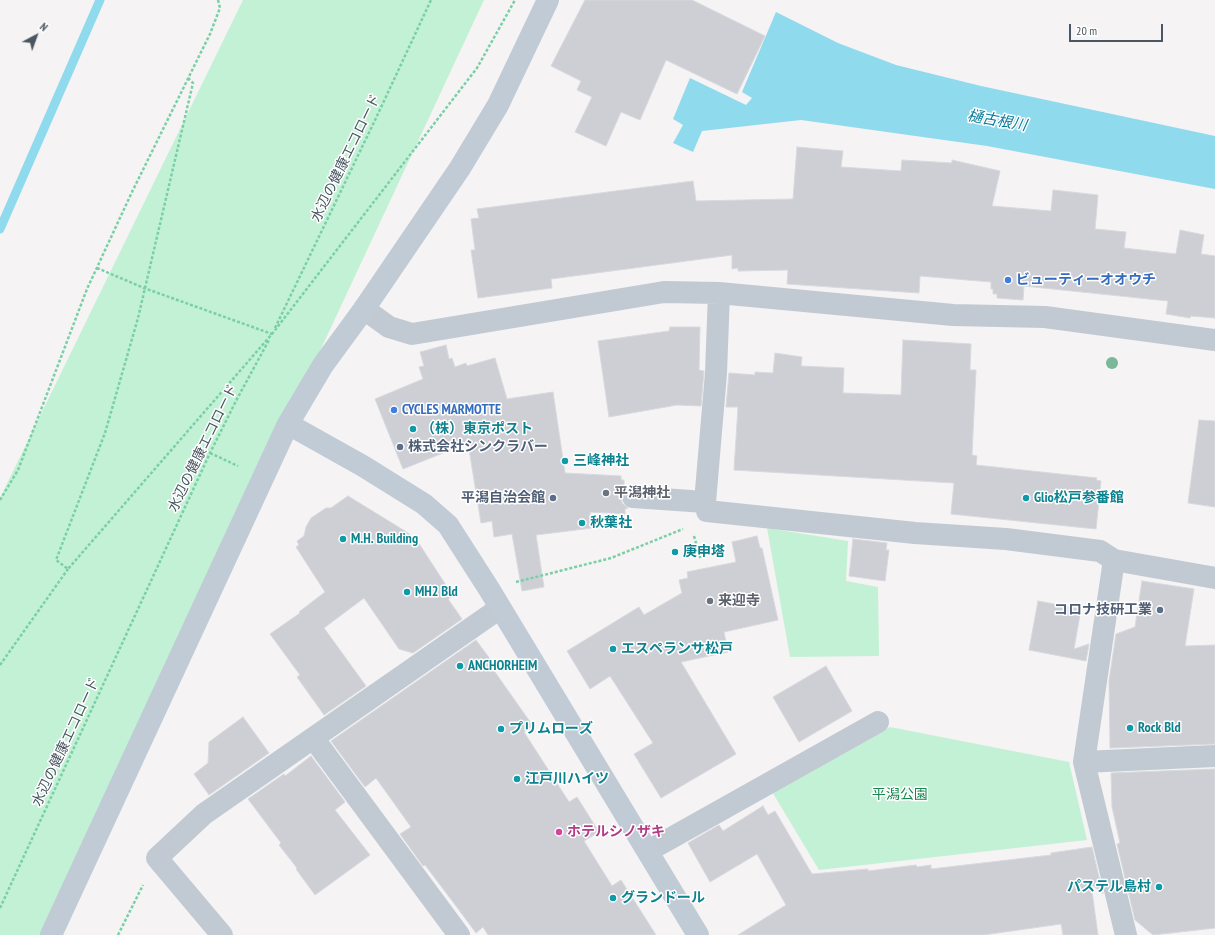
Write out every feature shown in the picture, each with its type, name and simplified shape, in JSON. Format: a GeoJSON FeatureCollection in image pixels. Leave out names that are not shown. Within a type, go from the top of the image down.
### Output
{"type":"FeatureCollection","features":[{"type":"Feature","properties":{"kind":"street"},"geometry":{"type":"LineString","coordinates":[[52,935],[288,424],[323,365],[364,309],[464,162],[498,104],[548,0]]}},
{"type":"Feature","properties":{"kind":"street"},"geometry":{"type":"LineString","coordinates":[[364,309],[389,327],[412,334],[664,292],[719,293],[953,315],[1045,318],[1215,340]]}},
{"type":"Feature","properties":{"kind":"street"},"geometry":{"type":"LineString","coordinates":[[708,507],[719,293]]}},
{"type":"Feature","properties":{"kind":"street"},"geometry":{"type":"LineString","coordinates":[[288,424],[363,466],[424,504],[448,525],[489,589],[698,935]]}},
{"type":"Feature","properties":{"kind":"street"},"geometry":{"type":"LineString","coordinates":[[633,497],[915,533],[1006,539],[1100,551],[1114,560],[1215,578]]}},
{"type":"Feature","properties":{"kind":"street"},"geometry":{"type":"LineString","coordinates":[[1114,560],[1084,762],[1126,935]]}},
{"type":"Feature","properties":{"kind":"street"},"geometry":{"type":"LineString","coordinates":[[222,935],[157,858],[204,814],[314,739],[500,608]]}},
{"type":"Feature","properties":{"kind":"street"},"geometry":{"type":"LineString","coordinates":[[648,851],[878,722]]}},
{"type":"Feature","properties":{"kind":"street"},"geometry":{"type":"LineString","coordinates":[[314,739],[459,935]]}},
{"type":"Feature","properties":{"kind":"street"},"geometry":{"type":"LineString","coordinates":[[1084,762],[1215,756]]}},
{"type":"Feature","properties":{"kind":"path"},"geometry":{"type":"LineString","coordinates":[[0,500],[18,470],[87,289],[210,34],[220,8],[218,0]]}},
{"type":"Feature","properties":{"kind":"path","name":"水辺の健康エコロード"},"geometry":{"type":"LineString","coordinates":[[0,908],[210,453],[272,334],[431,0]]}},
{"type":"Feature","properties":{"kind":"path"},"geometry":{"type":"LineString","coordinates":[[0,665],[68,569],[272,334],[477,68],[514,0]]}},
{"type":"Feature","properties":{"kind":"path"},"geometry":{"type":"LineString","coordinates":[[68,569],[56,560],[105,433],[138,318],[193,83],[188,78]]}},
{"type":"Feature","properties":{"kind":"path"},"geometry":{"type":"LineString","coordinates":[[97,268],[144,288],[272,334]]}},
{"type":"Feature","properties":{"kind":"path"},"geometry":{"type":"LineString","coordinates":[[210,453],[244,469]]}},
{"type":"Feature","properties":{"kind":"path"},"geometry":{"type":"LineString","coordinates":[[489,589],[611,558],[697,524],[708,507]]}},
{"type":"Feature","properties":{"kind":"path"},"geometry":{"type":"LineString","coordinates":[[692,526],[701,560]]}},
{"type":"Feature","properties":{"kind":"path"},"geometry":{"type":"LineString","coordinates":[[118,935],[157,858]]}},
{"type":"Feature","properties":{"kind":"green space"},"geometry":{"type":"Polygon","coordinates":[[[243,0],[484,0],[47,935],[0,935],[0,498],[243,0]]]}},
{"type":"Feature","properties":{"kind":"green space"},"geometry":{"type":"Polygon","coordinates":[[[767,528],[848,541],[846,581],[878,587],[879,656],[790,657],[767,528]]]}},
{"type":"Feature","properties":{"kind":"green space","name":"平潟公園"},"geometry":{"type":"Polygon","coordinates":[[[890,727],[1069,762],[1087,840],[819,870],[771,790],[890,727]]]}},
{"type":"Feature","properties":{"kind":"water","name":"樋古根川"},"geometry":{"type":"Polygon","coordinates":[[[776,12],[838,43],[896,65],[981,86],[1215,136],[1215,189],[987,146],[801,120],[702,131],[693,152],[673,143],[683,125],[673,119],[690,78],[746,105],[752,98],[742,92],[776,12]]]}},
{"type":"Feature","properties":{"kind":"building"},"geometry":{"type":"Polygon","coordinates":[[[585,0],[692,0],[765,36],[737,94],[666,60],[640,120],[621,112],[606,146],[575,132],[592,97],[577,90],[581,81],[551,66],[585,0]]]}},
{"type":"Feature","properties":{"kind":"building"},"geometry":{"type":"Polygon","coordinates":[[[797,147],[843,151],[841,167],[901,171],[902,160],[952,163],[952,160],[1000,171],[992,206],[1051,211],[1053,190],[1098,195],[1095,229],[1126,232],[1124,248],[1176,254],[1180,230],[1204,235],[1201,254],[1215,256],[1215,318],[1191,316],[1190,318],[1166,314],[1168,301],[1024,286],[1023,300],[997,298],[997,294],[993,294],[993,289],[991,289],[991,282],[920,276],[919,293],[787,284],[788,270],[738,271],[738,268],[732,269],[732,255],[551,279],[552,288],[478,298],[471,250],[475,250],[471,219],[479,218],[477,209],[693,181],[696,201],[793,199],[797,147]]]}},
{"type":"Feature","properties":{"kind":"building"},"geometry":{"type":"Polygon","coordinates":[[[670,327],[700,327],[699,370],[704,371],[701,406],[677,405],[609,417],[598,341],[669,331],[670,327]]]}},
{"type":"Feature","properties":{"kind":"building"},"geometry":{"type":"Polygon","coordinates":[[[903,340],[971,344],[970,370],[976,370],[972,455],[977,456],[976,465],[1097,478],[1096,480],[1101,481],[1096,529],[951,514],[954,483],[734,470],[738,407],[726,407],[729,373],[755,375],[755,372],[773,373],[775,353],[802,357],[801,366],[844,368],[843,393],[901,395],[903,340]]]}},
{"type":"Feature","properties":{"kind":"building"},"geometry":{"type":"Polygon","coordinates":[[[446,345],[449,359],[452,358],[455,367],[466,363],[467,366],[495,358],[507,399],[553,392],[565,473],[621,476],[621,480],[624,480],[624,486],[627,486],[623,490],[621,496],[622,503],[628,508],[625,509],[625,514],[590,512],[592,528],[536,535],[544,587],[522,591],[512,534],[494,537],[492,521],[481,523],[468,443],[403,469],[375,399],[423,379],[419,367],[424,366],[420,352],[446,345]]]}},
{"type":"Feature","properties":{"kind":"building"},"geometry":{"type":"Polygon","coordinates":[[[1199,420],[1215,421],[1215,507],[1188,503],[1199,420]]]}},
{"type":"Feature","properties":{"kind":"building"},"geometry":{"type":"Polygon","coordinates":[[[348,496],[416,539],[453,596],[448,599],[462,619],[413,653],[399,649],[364,598],[324,628],[366,686],[324,715],[297,677],[300,675],[270,634],[300,613],[299,612],[325,592],[296,547],[299,545],[297,541],[304,536],[306,527],[311,518],[326,508],[331,508],[348,496]]]}},
{"type":"Feature","properties":{"kind":"building"},"geometry":{"type":"Polygon","coordinates":[[[757,536],[760,548],[762,548],[778,620],[724,632],[728,652],[681,662],[736,754],[661,798],[634,754],[653,743],[610,676],[590,689],[567,651],[639,607],[644,615],[682,593],[679,580],[688,578],[687,572],[736,562],[732,542],[757,536]]]}},
{"type":"Feature","properties":{"kind":"building"},"geometry":{"type":"Polygon","coordinates":[[[853,539],[887,543],[886,550],[889,550],[885,581],[849,576],[853,539]]]}},
{"type":"Feature","properties":{"kind":"building"},"geometry":{"type":"Polygon","coordinates":[[[1142,581],[1194,589],[1185,646],[1215,645],[1215,744],[1110,748],[1109,681],[1116,634],[1135,627],[1142,581]]]}},
{"type":"Feature","properties":{"kind":"building"},"geometry":{"type":"Polygon","coordinates":[[[1038,601],[1081,609],[1074,649],[1089,644],[1086,661],[1029,650],[1038,601]]]}},
{"type":"Feature","properties":{"kind":"building"},"geometry":{"type":"Polygon","coordinates":[[[476,640],[493,663],[490,665],[533,726],[524,732],[569,802],[577,797],[599,832],[584,841],[612,886],[621,880],[656,935],[488,935],[483,927],[476,933],[425,865],[423,866],[400,834],[411,827],[376,778],[365,787],[331,741],[476,640]]]}},
{"type":"Feature","properties":{"kind":"building"},"geometry":{"type":"Polygon","coordinates":[[[826,666],[852,711],[799,742],[773,697],[826,666]]]}},
{"type":"Feature","properties":{"kind":"building"},"geometry":{"type":"Polygon","coordinates":[[[243,717],[269,753],[209,795],[194,774],[208,763],[209,742],[243,717]]]}},
{"type":"Feature","properties":{"kind":"building"},"geometry":{"type":"Polygon","coordinates":[[[311,756],[345,802],[335,810],[370,855],[315,895],[279,845],[281,843],[248,799],[284,774],[285,776],[311,756]]]}},
{"type":"Feature","properties":{"kind":"building"},"geometry":{"type":"Polygon","coordinates":[[[1215,769],[1215,928],[1153,935],[1135,920],[1117,844],[1120,843],[1112,807],[1111,773],[1215,769]]]}},
{"type":"Feature","properties":{"kind":"building"},"geometry":{"type":"Polygon","coordinates":[[[763,806],[768,815],[775,811],[812,874],[868,869],[868,871],[916,865],[917,867],[931,865],[931,869],[1051,855],[1051,853],[1092,847],[1103,894],[1091,884],[1098,935],[1063,935],[1061,924],[983,935],[738,935],[786,905],[757,854],[710,882],[688,843],[719,825],[723,831],[763,806]]]}},
{"type":"Feature","properties":{"kind":"waterway"},"geometry":{"type":"LineString","coordinates":[[0,229],[100,0]]}},
{"type":"Feature","properties":{"kind":"place","name":"ビューティーオオウチ"},"geometry":{"type":"Point","coordinates":[1008,280]}},
{"type":"Feature","properties":{"kind":"place","name":"CYCLES MARMOTTE"},"geometry":{"type":"Point","coordinates":[394,410]}},
{"type":"Feature","properties":{"kind":"place","name":"（株）東京ポスト"},"geometry":{"type":"Point","coordinates":[413,429]}},
{"type":"Feature","properties":{"kind":"place","name":"株式会社シンクラバー"},"geometry":{"type":"Point","coordinates":[400,447]}},
{"type":"Feature","properties":{"kind":"place","name":"三峰神社"},"geometry":{"type":"Point","coordinates":[565,461]}},
{"type":"Feature","properties":{"kind":"place","name":"平潟神社"},"geometry":{"type":"Point","coordinates":[606,493]}},
{"type":"Feature","properties":{"kind":"place","name":"平潟自治会館"},"geometry":{"type":"Point","coordinates":[553,498]}},
{"type":"Feature","properties":{"kind":"place","name":"Glio松戸参番館"},"geometry":{"type":"Point","coordinates":[1026,498]}},
{"type":"Feature","properties":{"kind":"place","name":"秋葉社"},"geometry":{"type":"Point","coordinates":[582,523]}},
{"type":"Feature","properties":{"kind":"place","name":"M.H. Building"},"geometry":{"type":"Point","coordinates":[343,539]}},
{"type":"Feature","properties":{"kind":"place","name":"庚申塔"},"geometry":{"type":"Point","coordinates":[675,552]}},
{"type":"Feature","properties":{"kind":"place","name":"MH2 Bld"},"geometry":{"type":"Point","coordinates":[407,592]}},
{"type":"Feature","properties":{"kind":"place","name":"来迎寺"},"geometry":{"type":"Point","coordinates":[710,601]}},
{"type":"Feature","properties":{"kind":"place","name":"コロナ技研工業"},"geometry":{"type":"Point","coordinates":[1160,610]}},
{"type":"Feature","properties":{"kind":"place","name":"エスペランサ松戸"},"geometry":{"type":"Point","coordinates":[613,649]}},
{"type":"Feature","properties":{"kind":"place","name":"ANCHORHEIM"},"geometry":{"type":"Point","coordinates":[460,666]}},
{"type":"Feature","properties":{"kind":"place","name":"Rock Bld"},"geometry":{"type":"Point","coordinates":[1130,728]}},
{"type":"Feature","properties":{"kind":"place","name":"プリムローズ"},"geometry":{"type":"Point","coordinates":[501,729]}},
{"type":"Feature","properties":{"kind":"place","name":"江戸川ハイツ"},"geometry":{"type":"Point","coordinates":[517,779]}},
{"type":"Feature","properties":{"kind":"place","name":"ホテルシノザキ"},"geometry":{"type":"Point","coordinates":[559,832]}},
{"type":"Feature","properties":{"kind":"place","name":"パステル島村"},"geometry":{"type":"Point","coordinates":[1159,887]}},
{"type":"Feature","properties":{"kind":"place","name":"グランドール"},"geometry":{"type":"Point","coordinates":[613,898]}}]}
